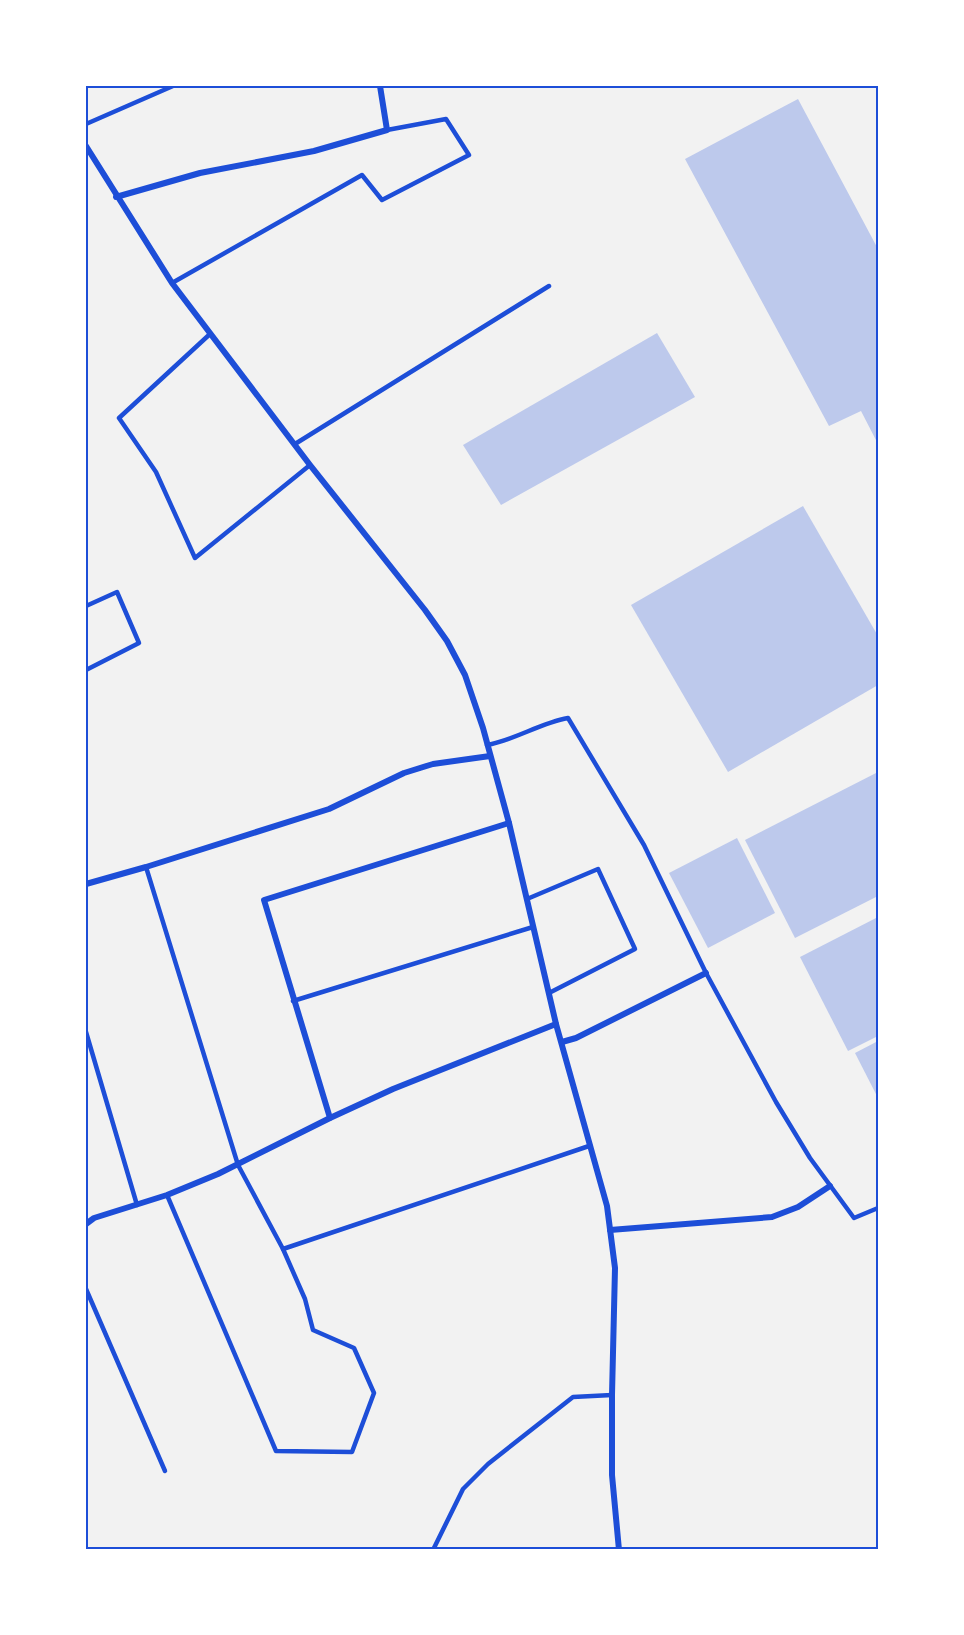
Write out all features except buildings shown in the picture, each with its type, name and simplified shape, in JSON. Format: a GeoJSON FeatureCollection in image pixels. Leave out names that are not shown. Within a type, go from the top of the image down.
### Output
{"type":"FeatureCollection","features":[{"type":"Feature","properties":{"kind":"street"},"geometry":{"type":"LineString","coordinates":[[116,197],[201,173],[314,151],[387,130],[380,86]]}},
{"type":"Feature","properties":{"kind":"street"},"geometry":{"type":"LineString","coordinates":[[86,146],[172,283],[310,465],[425,610],[447,641],[465,675],[509,823],[556,1024],[606,1206],[615,1268],[612,1475],[619,1550]]}},
{"type":"Feature","properties":{"kind":"street"},"geometry":{"type":"LineString","coordinates":[[86,884],[329,809],[404,773],[433,764],[490,756]]}},
{"type":"Feature","properties":{"kind":"street"},"geometry":{"type":"LineString","coordinates":[[330,1118],[264,900],[509,823]]}},
{"type":"Feature","properties":{"kind":"street"},"geometry":{"type":"LineString","coordinates":[[562,1042],[576,1038],[706,973]]}},
{"type":"Feature","properties":{"kind":"street"},"geometry":{"type":"LineString","coordinates":[[86,1224],[94,1218],[167,1195],[238,1165],[330,1118],[404,1085],[556,1024]]}},
{"type":"Feature","properties":{"kind":"street"},"geometry":{"type":"LineString","coordinates":[[610,1230],[772,1216],[798,1206],[830,1186]]}},
{"type":"Feature","properties":{"kind":"lane"},"geometry":{"type":"LineString","coordinates":[[86,124],[173,86]]}},
{"type":"Feature","properties":{"kind":"lane"},"geometry":{"type":"LineString","coordinates":[[172,283],[362,175],[382,200],[469,155],[446,119],[387,130]]}},
{"type":"Feature","properties":{"kind":"lane"},"geometry":{"type":"LineString","coordinates":[[295,444],[549,286]]}},
{"type":"Feature","properties":{"kind":"lane"},"geometry":{"type":"LineString","coordinates":[[210,334],[119,418],[156,472],[195,558],[310,465]]}},
{"type":"Feature","properties":{"kind":"lane"},"geometry":{"type":"LineString","coordinates":[[86,606],[117,592],[139,643],[86,670]]}},
{"type":"Feature","properties":{"kind":"lane"},"geometry":{"type":"LineString","coordinates":[[487,745],[503,742],[568,718],[644,845],[706,973],[804,1149],[854,1218],[879,1208]]}},
{"type":"Feature","properties":{"kind":"lane"},"geometry":{"type":"LineString","coordinates":[[146,867],[238,1165],[283,1249],[305,1299],[313,1330],[354,1348],[374,1393],[352,1452],[276,1451],[167,1195]]}},
{"type":"Feature","properties":{"kind":"lane"},"geometry":{"type":"LineString","coordinates":[[526,899],[598,869],[635,949],[549,993]]}},
{"type":"Feature","properties":{"kind":"lane"},"geometry":{"type":"LineString","coordinates":[[293,1001],[533,927]]}},
{"type":"Feature","properties":{"kind":"lane"},"geometry":{"type":"LineString","coordinates":[[86,1032],[137,1205]]}},
{"type":"Feature","properties":{"kind":"lane"},"geometry":{"type":"LineString","coordinates":[[283,1249],[589,1146]]}},
{"type":"Feature","properties":{"kind":"lane"},"geometry":{"type":"LineString","coordinates":[[86,1289],[165,1472]]}},
{"type":"Feature","properties":{"kind":"lane"},"geometry":{"type":"LineString","coordinates":[[433,1550],[463,1489],[488,1464],[573,1397],[612,1395]]}}]}
